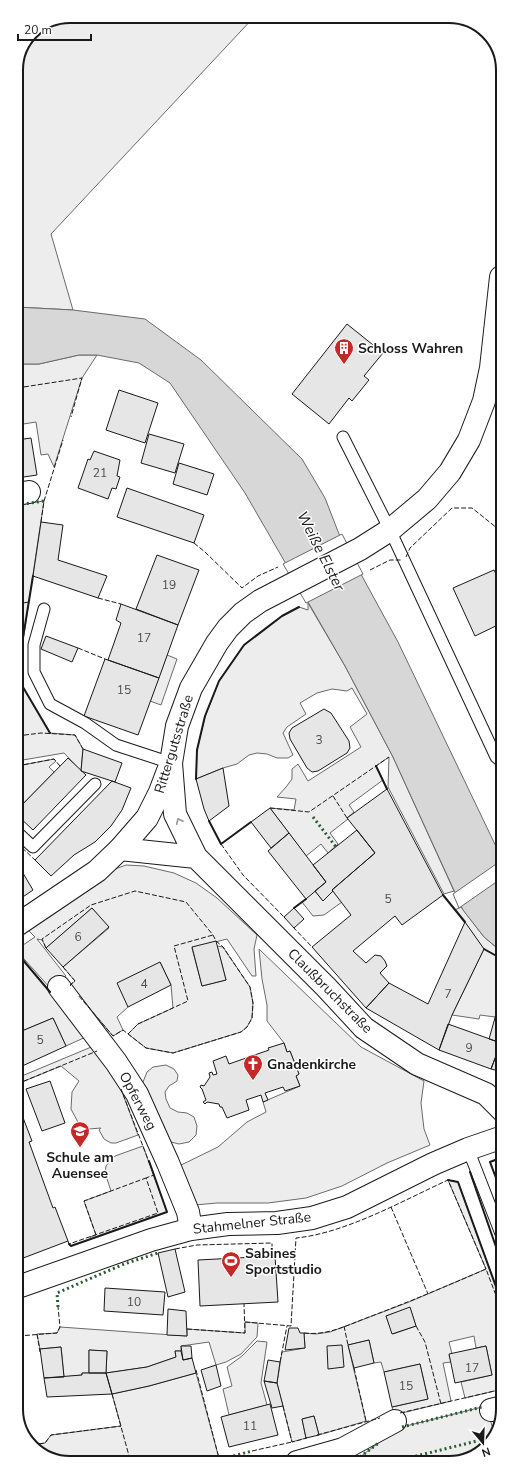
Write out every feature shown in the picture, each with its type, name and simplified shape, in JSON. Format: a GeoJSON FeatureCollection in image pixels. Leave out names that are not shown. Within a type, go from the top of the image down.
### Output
{"type":"FeatureCollection","features":[{"type":"Feature","properties":{"kind":"street","name":"Rittergutsstraße"},"geometry":{"type":"LineString","coordinates":[[23,921],[97,871],[120,849],[147,818],[160,792],[171,763],[177,726],[191,688],[217,643],[228,628],[243,613],[260,601],[360,549],[390,530],[427,499],[450,472],[469,440],[484,401],[491,368],[496,322]]}},
{"type":"Feature","properties":{"kind":"street","name":"Claußbruchstraße"},"geometry":{"type":"LineString","coordinates":[[171,763],[175,814],[196,857],[326,987],[364,1028],[417,1064],[486,1094],[496,1104]]}},
{"type":"Feature","properties":{"kind":"street"},"geometry":{"type":"LineString","coordinates":[[120,849],[196,857]]}},
{"type":"Feature","properties":{"kind":"street","name":"Opferweg"},"geometry":{"type":"LineString","coordinates":[[59,987],[116,1062],[137,1094],[188,1212],[191,1229]]}},
{"type":"Feature","properties":{"kind":"street","name":"Stahmelner Straße"},"geometry":{"type":"LineString","coordinates":[[23,1285],[151,1240],[191,1229],[228,1224],[277,1223],[312,1218],[347,1208],[433,1164],[468,1149],[496,1139]]}},
{"type":"Feature","properties":{"kind":"street"},"geometry":{"type":"LineString","coordinates":[[318,1456],[343,1449],[395,1421]]}},
{"type":"Feature","properties":{"kind":"lane"},"geometry":{"type":"LineString","coordinates":[[343,437],[390,530],[496,757]]}},
{"type":"Feature","properties":{"kind":"lane"},"geometry":{"type":"LineString","coordinates":[[44,609],[34,645],[34,672],[50,704],[85,723],[116,745],[171,763]]}},
{"type":"Feature","properties":{"kind":"lane"},"geometry":{"type":"LineString","coordinates":[[23,838],[33,847],[94,784]]}},
{"type":"Feature","properties":{"kind":"lane"},"geometry":{"type":"LineString","coordinates":[[468,1149],[496,1221]]}},
{"type":"Feature","properties":{"kind":"shaded area"},"geometry":{"type":"Polygon","coordinates":[[[70,23],[248,23],[51,234],[73,310],[23,307],[23,70],[24,61],[31,44],[44,31],[61,24],[70,23]]]}},
{"type":"Feature","properties":{"kind":"shaded area"},"geometry":{"type":"Polygon","coordinates":[[[79,355],[97,355],[82,378],[54,467],[48,454],[41,455],[36,422],[23,424],[23,364],[39,364],[79,355]]]}},
{"type":"Feature","properties":{"kind":"shaded area"},"geometry":{"type":"Polygon","coordinates":[[[44,501],[23,641],[23,504],[44,501]]]}},
{"type":"Feature","properties":{"kind":"shaded area"},"geometry":{"type":"Polygon","coordinates":[[[308,603],[345,666],[393,757],[454,891],[444,894],[388,787],[389,757],[376,766],[383,780],[349,805],[354,812],[347,818],[348,819],[330,833],[338,844],[328,853],[321,844],[306,856],[270,808],[294,810],[296,799],[277,797],[292,779],[292,769],[298,764],[308,781],[361,747],[350,727],[367,714],[352,688],[347,691],[332,689],[317,693],[300,703],[306,714],[287,727],[283,733],[293,755],[288,758],[277,758],[267,754],[257,753],[249,755],[237,764],[196,779],[197,750],[205,717],[219,681],[244,645],[282,616],[299,607],[308,610],[308,603]]]}},
{"type":"Feature","properties":{"kind":"shaded area"},"geometry":{"type":"Polygon","coordinates":[[[167,655],[177,659],[161,705],[150,701],[167,655]]]}},
{"type":"Feature","properties":{"kind":"shaded area"},"geometry":{"type":"Polygon","coordinates":[[[23,687],[50,733],[75,735],[83,749],[81,771],[64,753],[23,760],[23,687]]]}},
{"type":"Feature","properties":{"kind":"shaded area"},"geometry":{"type":"Polygon","coordinates":[[[54,759],[56,761],[49,767],[54,772],[23,804],[23,765],[54,759]]]}},
{"type":"Feature","properties":{"kind":"shaded area"},"geometry":{"type":"Polygon","coordinates":[[[126,865],[144,866],[174,873],[196,883],[217,898],[257,935],[254,949],[256,976],[252,976],[227,939],[192,948],[202,986],[226,980],[217,946],[223,947],[250,987],[253,1003],[252,1018],[247,1027],[241,1032],[173,1053],[146,1048],[128,1034],[138,1024],[173,1008],[171,985],[160,962],[128,1007],[117,1017],[123,1030],[113,1036],[70,985],[75,981],[63,967],[109,928],[92,908],[46,948],[42,940],[37,939],[66,976],[50,988],[23,958],[23,945],[35,937],[28,930],[115,869],[126,865]]]}},
{"type":"Feature","properties":{"kind":"shaded area"},"geometry":{"type":"Polygon","coordinates":[[[315,891],[323,901],[333,891],[342,902],[324,915],[313,916],[302,902],[315,891]]]}},
{"type":"Feature","properties":{"kind":"shaded area"},"geometry":{"type":"Polygon","coordinates":[[[461,907],[484,937],[496,947],[495,1017],[480,1015],[479,1019],[452,1015],[484,949],[455,910],[461,907]]]}},
{"type":"Feature","properties":{"kind":"shaded area"},"geometry":{"type":"Polygon","coordinates":[[[259,949],[361,1047],[424,1081],[421,1103],[424,1129],[430,1145],[387,1163],[342,1186],[306,1198],[268,1203],[217,1203],[195,1205],[177,1167],[218,1147],[247,1122],[266,1112],[263,1102],[300,1086],[296,1076],[299,1074],[290,1051],[287,1052],[284,1043],[267,1021],[267,1005],[262,979],[259,949]]]}},
{"type":"Feature","properties":{"kind":"shaded area"},"geometry":{"type":"Polygon","coordinates":[[[23,960],[88,1036],[66,1046],[53,1018],[23,1030],[23,960]]]}},
{"type":"Feature","properties":{"kind":"shaded area"},"geometry":{"type":"Polygon","coordinates":[[[96,1045],[117,1078],[138,1135],[116,1143],[111,1143],[104,1139],[99,1130],[101,1128],[89,1129],[84,1123],[80,1126],[71,1109],[72,1092],[79,1081],[61,1066],[23,1082],[23,1075],[96,1045]]]}},
{"type":"Feature","properties":{"kind":"shaded area"},"geometry":{"type":"Polygon","coordinates":[[[166,1065],[174,1069],[178,1075],[177,1081],[169,1086],[165,1092],[170,1108],[178,1112],[187,1113],[194,1117],[197,1126],[196,1135],[189,1142],[179,1144],[171,1142],[163,1133],[141,1087],[147,1072],[153,1067],[166,1065]]]}},
{"type":"Feature","properties":{"kind":"shaded area"},"geometry":{"type":"Polygon","coordinates":[[[143,1146],[167,1212],[91,1239],[90,1237],[96,1235],[84,1201],[111,1191],[105,1173],[106,1166],[115,1156],[143,1146]]]}},
{"type":"Feature","properties":{"kind":"shaded area"},"geometry":{"type":"Polygon","coordinates":[[[448,1180],[458,1182],[496,1287],[496,1391],[465,1398],[461,1382],[492,1375],[486,1346],[476,1348],[474,1336],[449,1342],[452,1354],[449,1355],[451,1362],[443,1363],[451,1401],[394,1415],[392,1407],[428,1399],[420,1364],[384,1372],[381,1362],[374,1363],[369,1340],[348,1345],[366,1421],[319,1435],[314,1416],[302,1419],[306,1438],[292,1442],[277,1383],[282,1352],[305,1348],[304,1333],[316,1334],[330,1332],[409,1302],[486,1269],[448,1180]],[[410,1308],[386,1316],[393,1334],[416,1326],[410,1308]]]}},
{"type":"Feature","properties":{"kind":"shaded area"},"geometry":{"type":"Polygon","coordinates":[[[245,1322],[258,1323],[257,1337],[241,1354],[226,1362],[216,1365],[209,1342],[181,1346],[181,1351],[175,1351],[176,1357],[147,1367],[106,1373],[107,1351],[89,1350],[89,1373],[64,1377],[61,1347],[40,1349],[37,1334],[57,1333],[60,1327],[187,1336],[187,1329],[245,1333],[245,1322]]]}},
{"type":"Feature","properties":{"kind":"shaded area"},"geometry":{"type":"Polygon","coordinates":[[[257,1341],[267,1342],[261,1383],[267,1405],[229,1415],[223,1389],[232,1386],[227,1367],[242,1356],[257,1341]]]}},
{"type":"Feature","properties":{"kind":"shaded area"},"geometry":{"type":"Polygon","coordinates":[[[196,1373],[218,1456],[67,1456],[47,1450],[39,1444],[45,1443],[51,1435],[121,1426],[112,1394],[149,1386],[196,1373]]]}},
{"type":"Feature","properties":{"kind":"shaded area"},"geometry":{"type":"Polygon","coordinates":[[[486,1406],[492,1426],[490,1432],[480,1444],[467,1452],[455,1456],[361,1456],[398,1428],[486,1406]]]}},
{"type":"Feature","properties":{"kind":"water","name":"Weiße Elster"},"geometry":{"type":"Polygon","coordinates":[[[23,307],[73,310],[145,319],[201,360],[302,459],[325,498],[339,534],[398,642],[496,846],[496,947],[484,937],[463,910],[393,757],[345,666],[245,493],[170,383],[139,363],[97,355],[79,355],[39,364],[23,364],[23,307]]]}},
{"type":"Feature","properties":{"kind":"pier"},"geometry":{"type":"Polygon","coordinates":[[[342,534],[363,574],[306,603],[283,564],[342,534]]]}},
{"type":"Feature","properties":{"kind":"pier"},"geometry":{"type":"Polygon","coordinates":[[[496,864],[496,882],[459,908],[453,894],[496,864]]]}},
{"type":"Feature","properties":{"kind":"building","name":"Schloss Wahren"},"geometry":{"type":"Polygon","coordinates":[[[347,324],[383,353],[364,376],[369,380],[352,401],[349,398],[329,424],[292,394],[347,324]]]}},
{"type":"Feature","properties":{"kind":"building"},"geometry":{"type":"Polygon","coordinates":[[[119,390],[158,403],[145,443],[106,430],[119,390]]]}},
{"type":"Feature","properties":{"kind":"building"},"geometry":{"type":"Polygon","coordinates":[[[149,434],[184,444],[175,473],[141,463],[149,434]]]}},
{"type":"Feature","properties":{"kind":"building"},"geometry":{"type":"Polygon","coordinates":[[[31,438],[37,475],[23,477],[23,439],[31,438]]]}},
{"type":"Feature","properties":{"kind":"building"},"geometry":{"type":"Polygon","coordinates":[[[94,451],[120,460],[117,476],[120,477],[116,489],[112,488],[108,499],[78,488],[88,459],[90,460],[94,451]]]}},
{"type":"Feature","properties":{"kind":"building"},"geometry":{"type":"Polygon","coordinates":[[[179,463],[214,474],[207,495],[173,484],[179,463]]]}},
{"type":"Feature","properties":{"kind":"building"},"geometry":{"type":"Polygon","coordinates":[[[127,488],[204,515],[194,543],[117,517],[127,488]]]}},
{"type":"Feature","properties":{"kind":"building"},"geometry":{"type":"Polygon","coordinates":[[[41,522],[63,525],[58,560],[107,576],[98,598],[33,576],[41,522]]]}},
{"type":"Feature","properties":{"kind":"building"},"geometry":{"type":"Polygon","coordinates":[[[157,555],[199,570],[178,625],[136,609],[157,555]]]}},
{"type":"Feature","properties":{"kind":"building"},"geometry":{"type":"Polygon","coordinates":[[[494,570],[496,574],[496,626],[475,636],[453,588],[494,570]]]}},
{"type":"Feature","properties":{"kind":"building"},"geometry":{"type":"Polygon","coordinates":[[[121,604],[178,625],[159,678],[108,660],[121,623],[116,620],[121,604]]]}},
{"type":"Feature","properties":{"kind":"building"},"geometry":{"type":"Polygon","coordinates":[[[46,636],[78,648],[72,662],[41,649],[46,636]]]}},
{"type":"Feature","properties":{"kind":"building"},"geometry":{"type":"Polygon","coordinates":[[[105,659],[159,678],[138,735],[84,716],[105,659]]]}},
{"type":"Feature","properties":{"kind":"building"},"geometry":{"type":"Polygon","coordinates":[[[324,709],[331,713],[349,741],[350,748],[347,753],[318,771],[312,772],[307,768],[290,739],[289,733],[292,728],[324,709]]]}},
{"type":"Feature","properties":{"kind":"building"},"geometry":{"type":"Polygon","coordinates":[[[83,749],[122,763],[115,782],[81,771],[83,749]]]}},
{"type":"Feature","properties":{"kind":"building"},"geometry":{"type":"Polygon","coordinates":[[[68,758],[86,775],[33,830],[23,821],[23,804],[68,758]]]}},
{"type":"Feature","properties":{"kind":"building"},"geometry":{"type":"Polygon","coordinates":[[[223,768],[229,806],[209,821],[204,809],[196,779],[223,768]]]}},
{"type":"Feature","properties":{"kind":"building"},"geometry":{"type":"Polygon","coordinates":[[[112,781],[131,788],[122,810],[111,826],[95,842],[74,855],[51,876],[35,860],[112,781]]]}},
{"type":"Feature","properties":{"kind":"building"},"geometry":{"type":"Polygon","coordinates":[[[387,789],[443,895],[402,925],[395,916],[353,951],[366,963],[375,955],[381,956],[387,966],[380,973],[389,983],[366,1008],[312,947],[351,915],[332,890],[375,853],[347,818],[387,789]]]}},
{"type":"Feature","properties":{"kind":"building"},"geometry":{"type":"Polygon","coordinates":[[[270,808],[289,833],[271,848],[251,822],[270,808]]]}},
{"type":"Feature","properties":{"kind":"building"},"geometry":{"type":"Polygon","coordinates":[[[357,830],[375,853],[332,890],[333,891],[323,901],[315,891],[326,882],[313,865],[357,830]]]}},
{"type":"Feature","properties":{"kind":"building"},"geometry":{"type":"Polygon","coordinates":[[[289,833],[326,882],[306,899],[268,851],[289,833]]]}},
{"type":"Feature","properties":{"kind":"building"},"geometry":{"type":"Polygon","coordinates":[[[23,873],[33,890],[23,897],[23,873]]]}},
{"type":"Feature","properties":{"kind":"building"},"geometry":{"type":"Polygon","coordinates":[[[92,908],[109,927],[63,967],[46,948],[92,908]]]}},
{"type":"Feature","properties":{"kind":"building"},"geometry":{"type":"Polygon","coordinates":[[[294,908],[304,919],[294,928],[284,917],[294,908]]]}},
{"type":"Feature","properties":{"kind":"building"},"geometry":{"type":"Polygon","coordinates":[[[465,922],[484,949],[452,1015],[439,1050],[366,1008],[389,983],[428,1004],[465,922]]]}},
{"type":"Feature","properties":{"kind":"building"},"geometry":{"type":"Polygon","coordinates":[[[216,941],[226,980],[202,986],[192,947],[216,941]]]}},
{"type":"Feature","properties":{"kind":"building"},"geometry":{"type":"Polygon","coordinates":[[[160,962],[171,985],[128,1007],[117,983],[160,962]]]}},
{"type":"Feature","properties":{"kind":"building"},"geometry":{"type":"Polygon","coordinates":[[[496,1014],[496,1041],[489,1039],[496,1014]]]}},
{"type":"Feature","properties":{"kind":"building"},"geometry":{"type":"Polygon","coordinates":[[[53,1018],[66,1046],[23,1066],[23,1030],[53,1018]]]}},
{"type":"Feature","properties":{"kind":"building"},"geometry":{"type":"Polygon","coordinates":[[[448,1024],[496,1041],[496,1056],[491,1069],[439,1050],[448,1024]]]}},
{"type":"Feature","properties":{"kind":"building","name":"Gnadenkirche"},"geometry":{"type":"Polygon","coordinates":[[[284,1043],[287,1052],[290,1051],[299,1074],[296,1076],[300,1086],[285,1091],[283,1087],[265,1093],[268,1100],[263,1102],[261,1095],[246,1100],[249,1110],[227,1118],[219,1104],[207,1102],[205,1104],[203,1102],[206,1100],[200,1087],[201,1085],[204,1086],[210,1077],[209,1073],[212,1072],[213,1075],[217,1074],[213,1061],[226,1056],[229,1064],[284,1043]]]}},
{"type":"Feature","properties":{"kind":"building"},"geometry":{"type":"Polygon","coordinates":[[[496,1056],[496,1070],[491,1069],[496,1056]]]}},
{"type":"Feature","properties":{"kind":"building"},"geometry":{"type":"Polygon","coordinates":[[[50,1081],[65,1123],[42,1131],[26,1089],[50,1081]]]}},
{"type":"Feature","properties":{"kind":"building"},"geometry":{"type":"Polygon","coordinates":[[[23,1118],[32,1141],[29,1142],[53,1208],[55,1207],[68,1241],[23,1258],[23,1118]]]}},
{"type":"Feature","properties":{"kind":"building"},"geometry":{"type":"Polygon","coordinates":[[[175,1249],[185,1292],[168,1297],[158,1253],[175,1249]]]}},
{"type":"Feature","properties":{"kind":"building"},"geometry":{"type":"Polygon","coordinates":[[[275,1256],[278,1302],[200,1306],[198,1260],[275,1256]]]}},
{"type":"Feature","properties":{"kind":"building"},"geometry":{"type":"Polygon","coordinates":[[[105,1288],[165,1292],[163,1315],[104,1311],[105,1288]]]}},
{"type":"Feature","properties":{"kind":"building"},"geometry":{"type":"Polygon","coordinates":[[[410,1307],[416,1326],[392,1334],[386,1316],[410,1307]]]}},
{"type":"Feature","properties":{"kind":"building"},"geometry":{"type":"Polygon","coordinates":[[[168,1309],[186,1311],[187,1336],[167,1335],[168,1309]]]}},
{"type":"Feature","properties":{"kind":"building"},"geometry":{"type":"Polygon","coordinates":[[[289,1328],[298,1328],[300,1333],[304,1333],[305,1348],[285,1350],[289,1328]]]}},
{"type":"Feature","properties":{"kind":"building"},"geometry":{"type":"Polygon","coordinates":[[[369,1340],[374,1363],[354,1368],[348,1345],[369,1340]]]}},
{"type":"Feature","properties":{"kind":"building"},"geometry":{"type":"Polygon","coordinates":[[[342,1345],[344,1367],[328,1369],[327,1346],[342,1345]]]}},
{"type":"Feature","properties":{"kind":"building"},"geometry":{"type":"Polygon","coordinates":[[[181,1346],[191,1346],[192,1358],[183,1360],[181,1346]]]}},
{"type":"Feature","properties":{"kind":"building"},"geometry":{"type":"Polygon","coordinates":[[[486,1346],[492,1375],[455,1383],[449,1354],[486,1346]]]}},
{"type":"Feature","properties":{"kind":"building"},"geometry":{"type":"Polygon","coordinates":[[[61,1347],[64,1377],[44,1378],[40,1349],[61,1347]]]}},
{"type":"Feature","properties":{"kind":"building"},"geometry":{"type":"Polygon","coordinates":[[[89,1350],[107,1351],[106,1373],[89,1373],[89,1350]]]}},
{"type":"Feature","properties":{"kind":"building"},"geometry":{"type":"Polygon","coordinates":[[[175,1351],[181,1351],[183,1360],[192,1358],[196,1373],[149,1386],[112,1394],[106,1373],[147,1367],[176,1357],[175,1351]]]}},
{"type":"Feature","properties":{"kind":"building"},"geometry":{"type":"Polygon","coordinates":[[[268,1360],[280,1362],[277,1383],[264,1381],[268,1360]]]}},
{"type":"Feature","properties":{"kind":"building"},"geometry":{"type":"Polygon","coordinates":[[[420,1364],[428,1399],[392,1407],[384,1372],[420,1364]]]}},
{"type":"Feature","properties":{"kind":"building"},"geometry":{"type":"Polygon","coordinates":[[[216,1365],[221,1386],[207,1391],[201,1370],[216,1365]]]}},
{"type":"Feature","properties":{"kind":"building"},"geometry":{"type":"Polygon","coordinates":[[[82,1373],[106,1373],[112,1394],[47,1397],[44,1378],[82,1375],[82,1373]]]}},
{"type":"Feature","properties":{"kind":"building"},"geometry":{"type":"Polygon","coordinates":[[[264,1381],[277,1383],[283,1406],[272,1408],[264,1381]]]}},
{"type":"Feature","properties":{"kind":"building"},"geometry":{"type":"Polygon","coordinates":[[[270,1404],[278,1435],[229,1447],[221,1417],[270,1404]]]}},
{"type":"Feature","properties":{"kind":"building"},"geometry":{"type":"Polygon","coordinates":[[[314,1416],[319,1435],[306,1438],[302,1419],[314,1416]]]}},
{"type":"Feature","properties":{"kind":"hedge"},"geometry":{"type":"LineString","coordinates":[[23,504],[44,501]]}},
{"type":"Feature","properties":{"kind":"hedge"},"geometry":{"type":"LineString","coordinates":[[313,817],[336,847]]}},
{"type":"Feature","properties":{"kind":"hedge"},"geometry":{"type":"LineString","coordinates":[[58,1307],[57,1293],[124,1264],[158,1253]]}},
{"type":"Feature","properties":{"kind":"hedge"},"geometry":{"type":"LineString","coordinates":[[402,1427],[482,1407]]}},
{"type":"Feature","properties":{"kind":"hedge"},"geometry":{"type":"LineString","coordinates":[[416,1456],[484,1439]]}},
{"type":"Feature","properties":{"kind":"hedge"},"geometry":{"type":"LineString","coordinates":[[361,1456],[380,1442]]}},
{"type":"Feature","properties":{"kind":"hedge"},"geometry":{"type":"LineString","coordinates":[[234,1456],[252,1451]]}},
{"type":"Feature","properties":{"kind":"fence"},"geometry":{"type":"LineString","coordinates":[[23,387],[82,378],[71,417]]}},
{"type":"Feature","properties":{"kind":"fence"},"geometry":{"type":"LineString","coordinates":[[41,522],[44,501],[63,440]]}},
{"type":"Feature","properties":{"kind":"fence"},"geometry":{"type":"LineString","coordinates":[[406,557],[410,548],[452,508],[472,508],[496,527]]}},
{"type":"Feature","properties":{"kind":"fence"},"geometry":{"type":"LineString","coordinates":[[194,543],[242,588],[258,576],[278,567]]}},
{"type":"Feature","properties":{"kind":"fence"},"geometry":{"type":"LineString","coordinates":[[370,570],[390,560],[402,560]]}},
{"type":"Feature","properties":{"kind":"fence"},"geometry":{"type":"LineString","coordinates":[[98,598],[121,604]]}},
{"type":"Feature","properties":{"kind":"fence"},"geometry":{"type":"LineString","coordinates":[[23,603],[29,602]]}},
{"type":"Feature","properties":{"kind":"fence"},"geometry":{"type":"LineString","coordinates":[[78,648],[105,659]]}},
{"type":"Feature","properties":{"kind":"fence"},"geometry":{"type":"LineString","coordinates":[[23,735],[41,733],[75,735],[83,749]]}},
{"type":"Feature","properties":{"kind":"fence"},"geometry":{"type":"LineString","coordinates":[[270,808],[309,812],[389,757]]}},
{"type":"Feature","properties":{"kind":"fence"},"geometry":{"type":"LineString","coordinates":[[23,765],[54,759],[60,766]]}},
{"type":"Feature","properties":{"kind":"fence"},"geometry":{"type":"LineString","coordinates":[[333,796],[347,818]]}},
{"type":"Feature","properties":{"kind":"fence"},"geometry":{"type":"LineString","coordinates":[[221,844],[243,875],[286,919]]}},
{"type":"Feature","properties":{"kind":"fence"},"geometry":{"type":"LineString","coordinates":[[23,849],[35,860]]}},
{"type":"Feature","properties":{"kind":"fence"},"geometry":{"type":"LineString","coordinates":[[46,948],[42,939],[91,905],[135,891],[186,902],[213,935],[216,941],[223,947],[250,987],[253,1003],[252,1018],[247,1027],[241,1032],[173,1053],[146,1048],[123,1030],[113,1036],[78,995]]}},
{"type":"Feature","properties":{"kind":"fence"},"geometry":{"type":"LineString","coordinates":[[293,927],[312,947]]}},
{"type":"Feature","properties":{"kind":"fence"},"geometry":{"type":"LineString","coordinates":[[128,1034],[138,1024],[188,1001],[174,946],[213,935]]}},
{"type":"Feature","properties":{"kind":"fence"},"geometry":{"type":"LineString","coordinates":[[63,967],[75,981],[70,985],[72,987]]}},
{"type":"Feature","properties":{"kind":"fence"},"geometry":{"type":"LineString","coordinates":[[23,1082],[97,1051]]}},
{"type":"Feature","properties":{"kind":"fence"},"geometry":{"type":"LineString","coordinates":[[68,1241],[69,1244],[158,1213],[146,1178],[154,1175],[121,1089]]}},
{"type":"Feature","properties":{"kind":"fence"},"geometry":{"type":"LineString","coordinates":[[496,1160],[490,1162],[496,1178]]}},
{"type":"Feature","properties":{"kind":"fence"},"geometry":{"type":"LineString","coordinates":[[96,1235],[84,1201],[146,1178]]}},
{"type":"Feature","properties":{"kind":"fence"},"geometry":{"type":"LineString","coordinates":[[245,1322],[291,1326],[296,1238],[315,1235],[354,1223],[448,1180],[486,1269]]}},
{"type":"Feature","properties":{"kind":"fence"},"geometry":{"type":"LineString","coordinates":[[391,1207],[428,1294]]}},
{"type":"Feature","properties":{"kind":"fence"},"geometry":{"type":"LineString","coordinates":[[175,1249],[197,1245],[272,1243],[272,1257]]}},
{"type":"Feature","properties":{"kind":"fence"},"geometry":{"type":"LineString","coordinates":[[304,1333],[321,1333],[345,1326],[413,1300],[486,1269],[496,1295]]}},
{"type":"Feature","properties":{"kind":"fence"},"geometry":{"type":"LineString","coordinates":[[187,1329],[245,1333],[244,1304]]}},
{"type":"Feature","properties":{"kind":"fence"},"geometry":{"type":"LineString","coordinates":[[23,1336],[57,1333],[60,1327],[58,1307]]}},
{"type":"Feature","properties":{"kind":"fence"},"geometry":{"type":"LineString","coordinates":[[280,1362],[287,1326]]}},
{"type":"Feature","properties":{"kind":"fence"},"geometry":{"type":"LineString","coordinates":[[344,1326],[348,1345]]}},
{"type":"Feature","properties":{"kind":"fence"},"geometry":{"type":"LineString","coordinates":[[416,1326],[425,1342],[441,1404]]}},
{"type":"Feature","properties":{"kind":"fence"},"geometry":{"type":"LineString","coordinates":[[37,1334],[40,1352]]}},
{"type":"Feature","properties":{"kind":"fence"},"geometry":{"type":"LineString","coordinates":[[354,1368],[366,1421]]}},
{"type":"Feature","properties":{"kind":"fence"},"geometry":{"type":"LineString","coordinates":[[196,1370],[218,1456]]}},
{"type":"Feature","properties":{"kind":"fence"},"geometry":{"type":"LineString","coordinates":[[400,1413],[496,1391]]}},
{"type":"Feature","properties":{"kind":"fence"},"geometry":{"type":"LineString","coordinates":[[112,1394],[129,1456]]}},
{"type":"Feature","properties":{"kind":"fence"},"geometry":{"type":"LineString","coordinates":[[283,1406],[292,1442],[307,1438]]}},
{"type":"Feature","properties":{"kind":"fence"},"geometry":{"type":"LineString","coordinates":[[317,1435],[380,1418]]}},
{"type":"Feature","properties":{"kind":"fence"},"geometry":{"type":"LineString","coordinates":[[39,1444],[45,1443],[51,1435],[121,1426]]}},
{"type":"Feature","properties":{"kind":"fence"},"geometry":{"type":"LineString","coordinates":[[252,1451],[292,1442]]}},
{"type":"Feature","properties":{"kind":"wall"},"geometry":{"type":"LineString","coordinates":[[23,638],[33,576]]}},
{"type":"Feature","properties":{"kind":"wall"},"geometry":{"type":"LineString","coordinates":[[196,779],[197,750],[205,716],[219,681],[244,645],[282,616],[299,607]]}},
{"type":"Feature","properties":{"kind":"wall"},"geometry":{"type":"LineString","coordinates":[[23,687],[50,733]]}},
{"type":"Feature","properties":{"kind":"wall"},"geometry":{"type":"LineString","coordinates":[[376,766],[387,789]]}},
{"type":"Feature","properties":{"kind":"wall"},"geometry":{"type":"LineString","coordinates":[[209,821],[221,844],[251,822]]}},
{"type":"Feature","properties":{"kind":"wall"},"geometry":{"type":"LineString","coordinates":[[443,895],[465,922]]}},
{"type":"Feature","properties":{"kind":"wall"},"geometry":{"type":"LineString","coordinates":[[294,908],[306,899]]}},
{"type":"Feature","properties":{"kind":"wall"},"geometry":{"type":"LineString","coordinates":[[484,949],[496,956]]}},
{"type":"Feature","properties":{"kind":"wall"},"geometry":{"type":"LineString","coordinates":[[23,960],[50,992]]}},
{"type":"Feature","properties":{"kind":"wall"},"geometry":{"type":"LineString","coordinates":[[496,1160],[490,1162],[496,1178]]}},
{"type":"Feature","properties":{"kind":"wall"},"geometry":{"type":"LineString","coordinates":[[69,1244],[71,1246],[167,1212],[149,1161]]}},
{"type":"Feature","properties":{"kind":"wall"},"geometry":{"type":"LineString","coordinates":[[470,1172],[496,1247]]}},
{"type":"Feature","properties":{"kind":"wall"},"geometry":{"type":"LineString","coordinates":[[448,1180],[458,1182],[496,1287]]}},
{"type":"Feature","properties":{"kind":"place","name":"Schloss Wahren"},"geometry":{"type":"Point","coordinates":[344,365]}},
{"type":"Feature","properties":{"kind":"place","name":"Gnadenkirche"},"geometry":{"type":"Point","coordinates":[253,1081]}},
{"type":"Feature","properties":{"kind":"place","name":"Schule am Auensee"},"geometry":{"type":"Point","coordinates":[80,1148]}},
{"type":"Feature","properties":{"kind":"place","name":"Sabines Sportstudio"},"geometry":{"type":"Point","coordinates":[231,1278]}}]}
